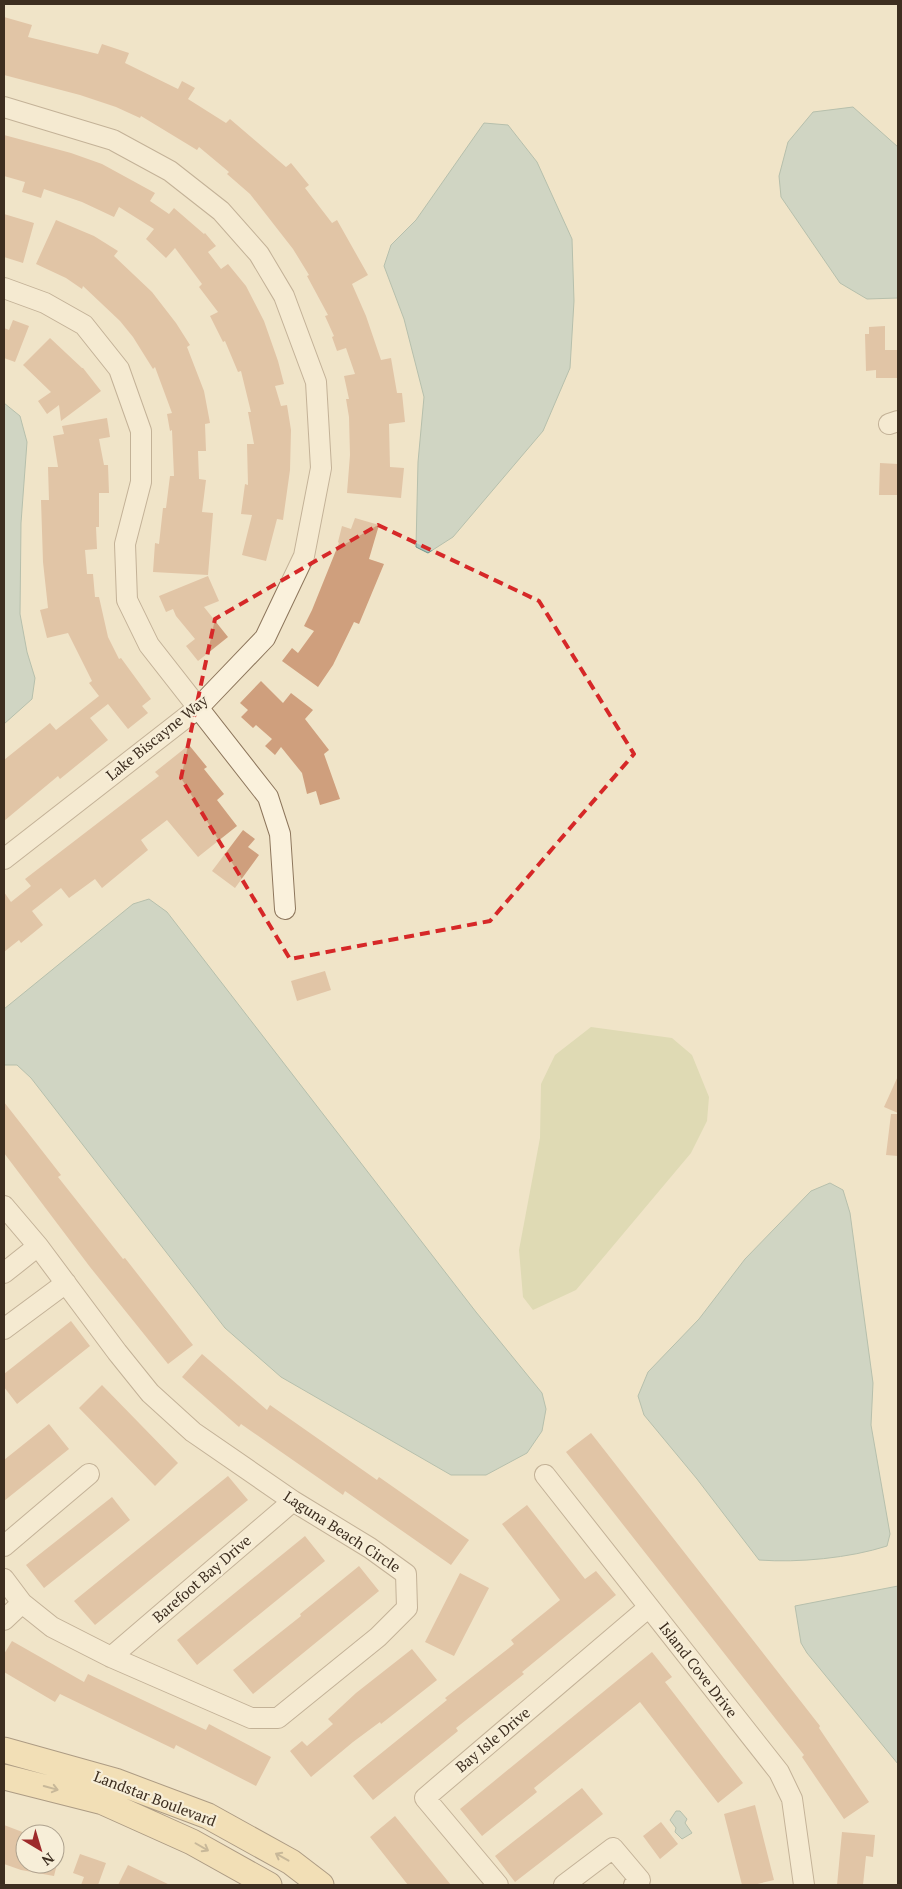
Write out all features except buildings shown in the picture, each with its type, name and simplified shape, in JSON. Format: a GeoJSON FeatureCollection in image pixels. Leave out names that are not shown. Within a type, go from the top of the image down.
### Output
{"type":"FeatureCollection","features":[{"type":"Feature","properties":{"kind":"main road","name":"Landstar Boulevard"},"geometry":{"type":"LineString","coordinates":[[4,1750],[115,1781],[208,1816],[291,1862],[321,1885]]}},
{"type":"Feature","properties":{"kind":"main road","name":"Landstar Boulevard"},"geometry":{"type":"LineString","coordinates":[[4,1777],[102,1802],[192,1842],[269,1885]]}},
{"type":"Feature","properties":{"kind":"street","name":"Lake Biscayne Way"},"geometry":{"type":"LineString","coordinates":[[4,107],[113,140],[170,171],[221,211],[260,254],[284,296],[316,382],[321,468],[304,556],[265,638],[198,708],[4,859]]}},
{"type":"Feature","properties":{"kind":"street"},"geometry":{"type":"LineString","coordinates":[[4,288],[46,303],[84,325],[119,369],[141,431],[141,482],[125,544],[127,600],[149,645],[268,797],[280,834],[286,909]]}},
{"type":"Feature","properties":{"kind":"street","name":"Laguna Beach Circle"},"geometry":{"type":"LineString","coordinates":[[4,1206],[38,1246],[150,1392],[193,1432],[293,1501],[370,1548],[406,1574],[407,1608],[378,1636],[278,1718],[251,1718],[111,1657],[52,1627],[22,1604],[4,1580]]}},
{"type":"Feature","properties":{"kind":"street"},"geometry":{"type":"LineString","coordinates":[[4,1273],[38,1246]]}},
{"type":"Feature","properties":{"kind":"street"},"geometry":{"type":"LineString","coordinates":[[4,1328],[66,1284]]}},
{"type":"Feature","properties":{"kind":"street"},"geometry":{"type":"LineString","coordinates":[[4,1546],[89,1474]]}},
{"type":"Feature","properties":{"kind":"street","name":"Island Cove Drive"},"geometry":{"type":"LineString","coordinates":[[544,1475],[779,1772],[792,1799],[804,1885]]}},
{"type":"Feature","properties":{"kind":"street","name":"Barefoot Bay Drive"},"geometry":{"type":"LineString","coordinates":[[111,1657],[293,1501]]}},
{"type":"Feature","properties":{"kind":"street"},"geometry":{"type":"LineString","coordinates":[[4,1620],[22,1604]]}},
{"type":"Feature","properties":{"kind":"street","name":"Bay Isle Drive"},"geometry":{"type":"LineString","coordinates":[[498,1885],[425,1798],[649,1608]]}},
{"type":"Feature","properties":{"kind":"street"},"geometry":{"type":"LineString","coordinates":[[564,1885],[613,1848],[640,1880],[634,1885]]}},
{"type":"Feature","properties":{"kind":"highlighted area"},"geometry":{"type":"Polygon","coordinates":[[[378,525],[539,601],[634,754],[490,921],[290,959],[181,778],[215,619],[378,525]]]}},
{"type":"Feature","properties":{"kind":"green space"},"geometry":{"type":"Polygon","coordinates":[[[591,1027],[672,1038],[692,1055],[709,1097],[707,1121],[691,1153],[576,1290],[533,1310],[523,1297],[519,1250],[540,1138],[541,1084],[555,1055],[591,1027]]]}},
{"type":"Feature","properties":{"kind":"water"},"geometry":{"type":"Polygon","coordinates":[[[853,107],[898,147],[898,298],[867,299],[840,283],[781,197],[779,176],[788,142],[813,112],[853,107]]]}},
{"type":"Feature","properties":{"kind":"water"},"geometry":{"type":"Polygon","coordinates":[[[484,123],[508,125],[537,162],[572,239],[574,301],[570,368],[543,431],[453,537],[428,553],[416,547],[418,462],[424,397],[404,319],[384,266],[391,245],[416,220],[484,123]]]}},
{"type":"Feature","properties":{"kind":"water"},"geometry":{"type":"Polygon","coordinates":[[[4,403],[20,416],[27,442],[21,523],[20,614],[27,652],[35,678],[32,699],[4,724],[4,403]]]}},
{"type":"Feature","properties":{"kind":"water"},"geometry":{"type":"Polygon","coordinates":[[[149,899],[167,912],[476,1312],[542,1393],[546,1409],[542,1431],[527,1453],[486,1475],[451,1475],[281,1377],[225,1328],[31,1078],[17,1065],[4,1065],[4,1009],[133,904],[149,899]]]}},
{"type":"Feature","properties":{"kind":"water"},"geometry":{"type":"Polygon","coordinates":[[[830,1183],[843,1190],[850,1213],[873,1383],[871,1425],[890,1534],[887,1546],[857,1554],[807,1560],[759,1560],[697,1479],[644,1415],[638,1396],[648,1372],[699,1319],[745,1259],[811,1191],[830,1183]]]}},
{"type":"Feature","properties":{"kind":"water"},"geometry":{"type":"Polygon","coordinates":[[[898,1586],[898,1764],[807,1653],[801,1643],[795,1606],[898,1586]]]}},
{"type":"Feature","properties":{"kind":"water"},"geometry":{"type":"Polygon","coordinates":[[[676,1811],[680,1811],[687,1819],[685,1823],[692,1833],[682,1839],[675,1832],[676,1828],[670,1820],[676,1811]]]}}]}
